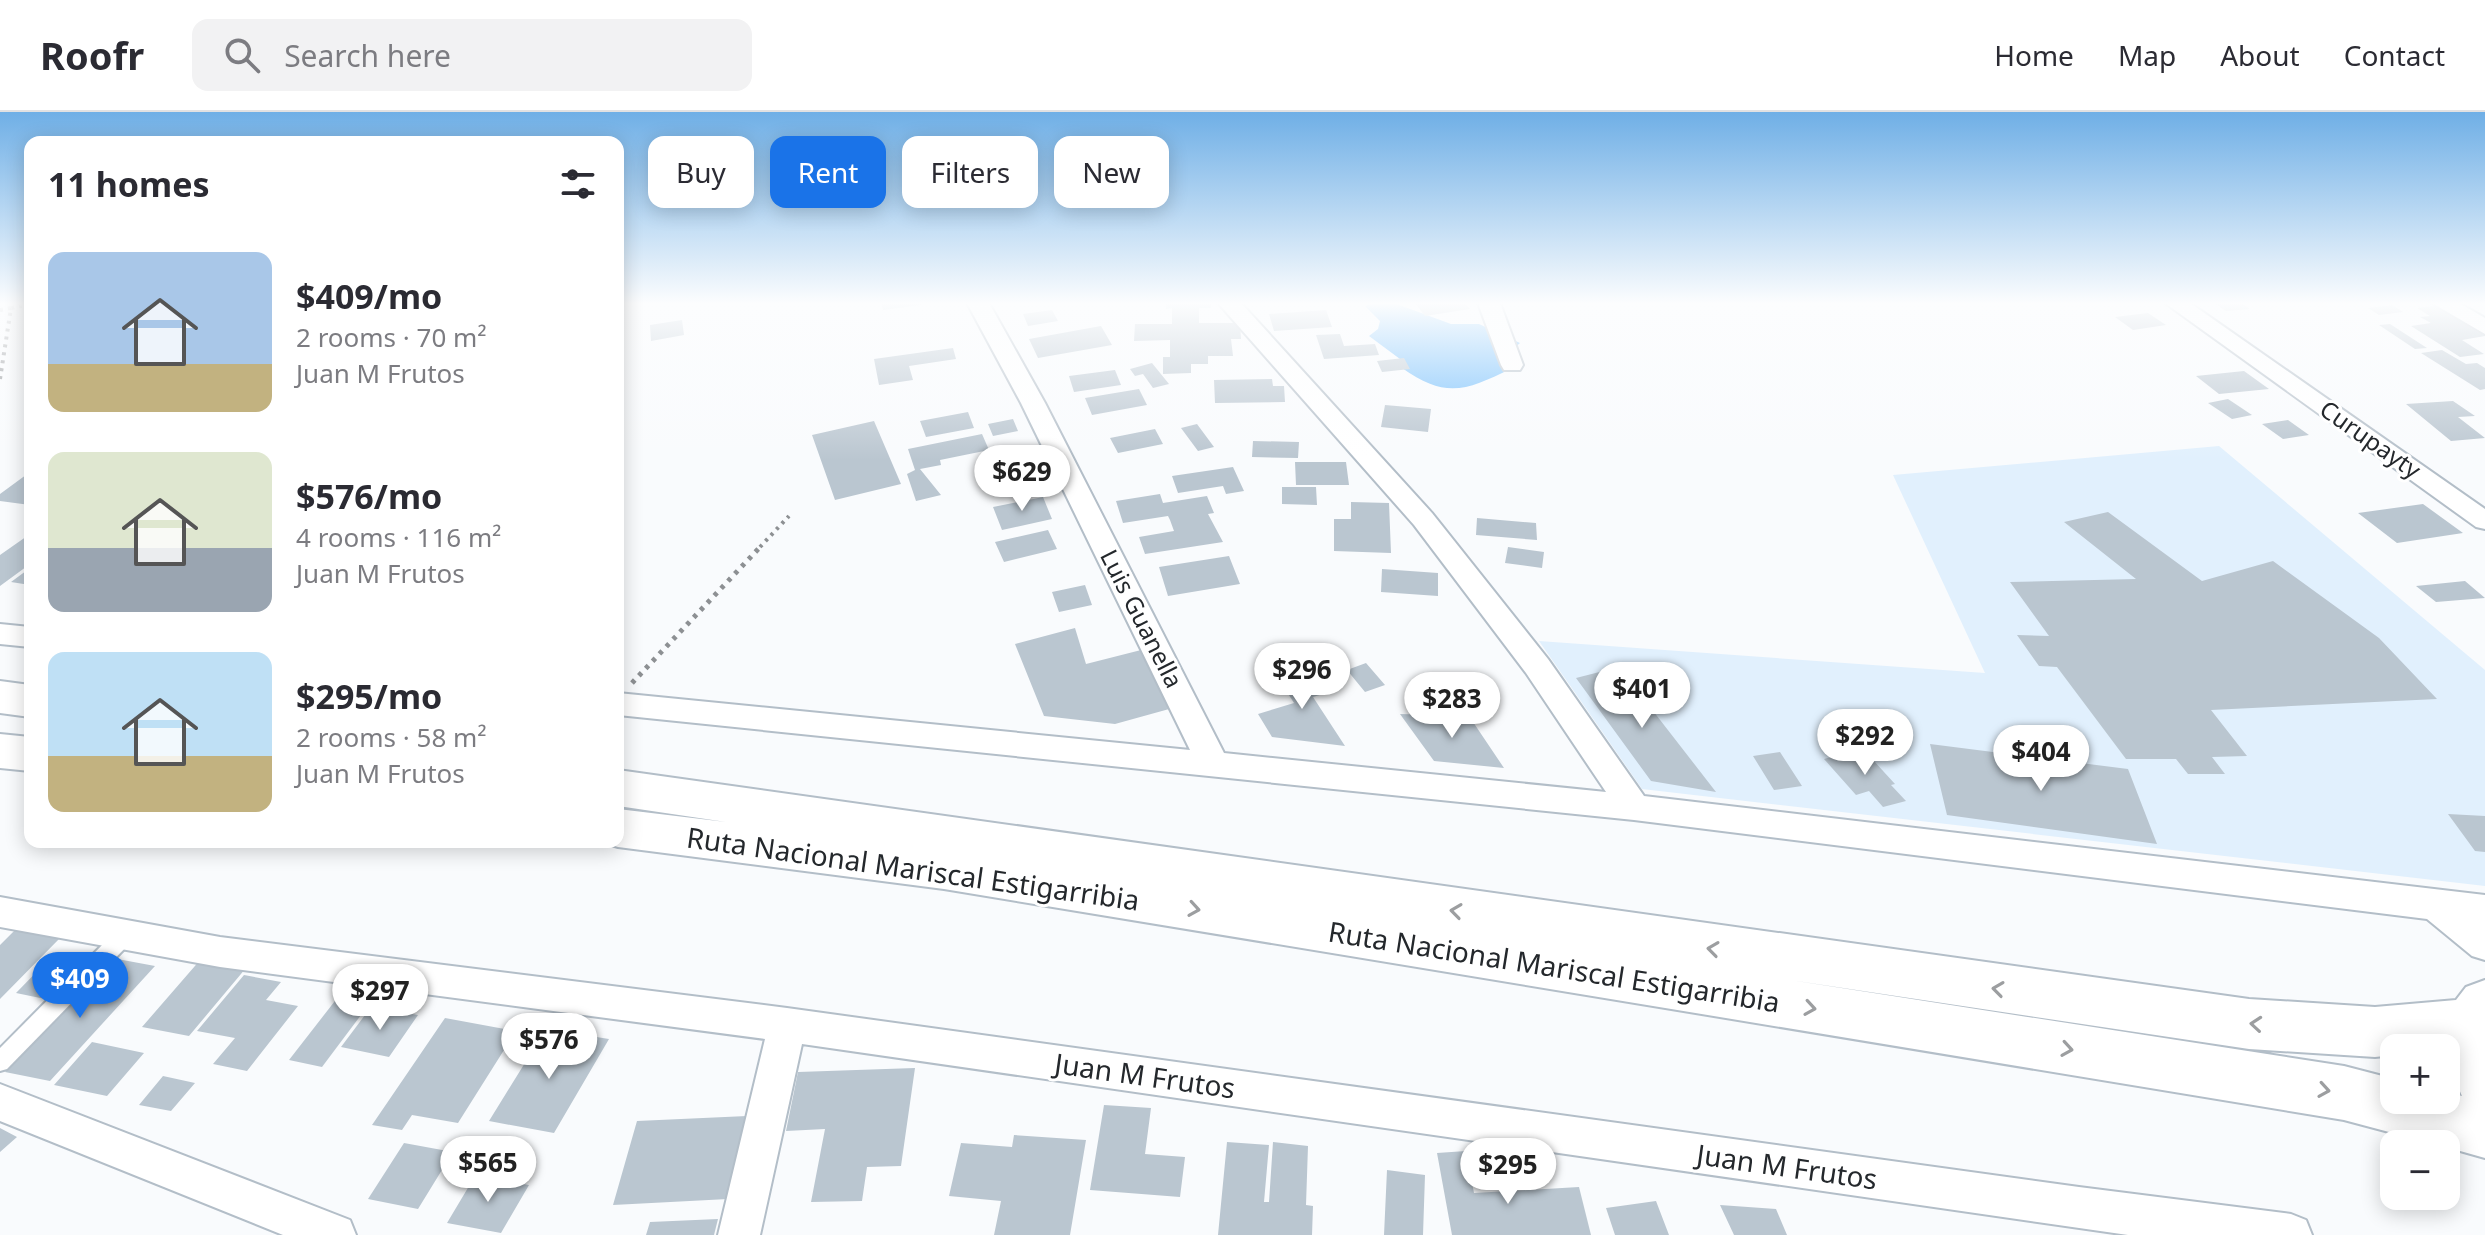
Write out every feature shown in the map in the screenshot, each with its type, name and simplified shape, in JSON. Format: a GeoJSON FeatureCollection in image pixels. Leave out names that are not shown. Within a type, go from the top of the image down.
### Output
{"type":"FeatureCollection","features":[{"type":"Feature","properties":{"kind":"highway"},"geometry":{"type":"LineString","coordinates":[[0,697],[24,700]]}},
{"type":"Feature","properties":{"kind":"highway"},"geometry":{"type":"LineString","coordinates":[[0,751],[24,753]]}},
{"type":"Feature","properties":{"kind":"highway","name":"Ruta Nacional Mariscal Estigarribia"},"geometry":{"type":"LineString","coordinates":[[624,789],[2249,1024],[2375,1032],[2479,1013]]}},
{"type":"Feature","properties":{"kind":"highway","name":"Ruta Nacional Mariscal Estigarribia"},"geometry":{"type":"LineString","coordinates":[[624,829],[944,869],[2344,1093],[2485,1130]]}},
{"type":"Feature","properties":{"kind":"highway"},"geometry":{"type":"LineString","coordinates":[[2479,1013],[2471,1042],[2476,1065],[2485,1084]]}},
{"type":"Feature","properties":{"kind":"street","name":"Luis Guanella"},"geometry":{"type":"LineString","coordinates":[[1007,355],[1214,766]]}},
{"type":"Feature","properties":{"kind":"street"},"geometry":{"type":"LineString","coordinates":[[1276,355],[1423,519],[1537,666],[1634,807]]}},
{"type":"Feature","properties":{"kind":"street"},"geometry":{"type":"LineString","coordinates":[[1508,355],[1512,365]]}},
{"type":"Feature","properties":{"kind":"street","name":"Curupayty"},"geometry":{"type":"LineString","coordinates":[[2250,355],[2485,521]]}},
{"type":"Feature","properties":{"kind":"street"},"geometry":{"type":"LineString","coordinates":[[0,634],[24,636]]}},
{"type":"Feature","properties":{"kind":"street"},"geometry":{"type":"LineString","coordinates":[[624,695],[766,717],[1214,766],[1634,807],[2485,910]]}},
{"type":"Feature","properties":{"kind":"street"},"geometry":{"type":"LineString","coordinates":[[2436,906],[2485,945]]}},
{"type":"Feature","properties":{"kind":"street","name":"Juan M Frutos"},"geometry":{"type":"LineString","coordinates":[[0,912],[235,954],[787,1025],[2092,1222],[2291,1235]]}},
{"type":"Feature","properties":{"kind":"street"},"geometry":{"type":"LineString","coordinates":[[739,1235],[787,1025]]}},
{"type":"Feature","properties":{"kind":"street"},"geometry":{"type":"LineString","coordinates":[[0,1102],[335,1235]]}},
{"type":"Feature","properties":{"kind":"lane"},"geometry":{"type":"LineString","coordinates":[[0,1062],[125,935]]}},
{"type":"Feature","properties":{"kind":"path"},"geometry":{"type":"LineString","coordinates":[[0,379],[3,355]]}},
{"type":"Feature","properties":{"kind":"path"},"geometry":{"type":"LineString","coordinates":[[624,694],[789,516]]}},
{"type":"Feature","properties":{"kind":"shaded area"},"geometry":{"type":"Polygon","coordinates":[[[1395,355],[1512,355],[1512,368],[1469,386],[1444,388],[1417,378],[1402,368],[1400,359],[1395,355]]]}},
{"type":"Feature","properties":{"kind":"shaded area"},"geometry":{"type":"Polygon","coordinates":[[[2219,446],[2485,670],[2485,886],[1642,789],[1539,641],[1985,673],[1893,475],[2219,446]]]}},
{"type":"Feature","properties":{"kind":"building"},"geometry":{"type":"Polygon","coordinates":[[[900,355],[955,355],[956,359],[909,366],[913,380],[879,385],[874,359],[900,355]]]}},
{"type":"Feature","properties":{"kind":"building"},"geometry":{"type":"Polygon","coordinates":[[[1170,355],[1233,356],[1208,356],[1208,364],[1191,364],[1191,373],[1163,374],[1163,357],[1170,355]]]}},
{"type":"Feature","properties":{"kind":"building"},"geometry":{"type":"Polygon","coordinates":[[[1323,355],[1373,355],[1324,359],[1323,355]]]}},
{"type":"Feature","properties":{"kind":"building"},"geometry":{"type":"Polygon","coordinates":[[[2425,355],[2451,355],[2466,364],[2477,363],[2485,368],[2485,389],[2480,390],[2425,355]]]}},
{"type":"Feature","properties":{"kind":"building"},"geometry":{"type":"Polygon","coordinates":[[[1404,358],[1410,369],[1382,372],[1377,361],[1404,358]]]}},
{"type":"Feature","properties":{"kind":"building"},"geometry":{"type":"Polygon","coordinates":[[[1152,363],[1169,384],[1153,388],[1143,374],[1135,376],[1130,369],[1152,363]]]}},
{"type":"Feature","properties":{"kind":"building"},"geometry":{"type":"Polygon","coordinates":[[[1115,370],[1121,385],[1074,392],[1069,376],[1115,370]]]}},
{"type":"Feature","properties":{"kind":"building"},"geometry":{"type":"Polygon","coordinates":[[[2244,371],[2269,389],[2219,394],[2196,376],[2244,371]]]}},
{"type":"Feature","properties":{"kind":"building"},"geometry":{"type":"Polygon","coordinates":[[[1272,379],[1273,386],[1284,386],[1285,402],[1215,403],[1214,380],[1272,379]]]}},
{"type":"Feature","properties":{"kind":"building"},"geometry":{"type":"Polygon","coordinates":[[[1139,389],[1147,405],[1092,415],[1085,398],[1139,389]]]}},
{"type":"Feature","properties":{"kind":"building"},"geometry":{"type":"Polygon","coordinates":[[[2228,399],[2252,415],[2232,419],[2208,403],[2228,399]]]}},
{"type":"Feature","properties":{"kind":"building"},"geometry":{"type":"Polygon","coordinates":[[[2453,401],[2475,416],[2458,417],[2485,438],[2451,441],[2406,404],[2453,401]]]}},
{"type":"Feature","properties":{"kind":"building"},"geometry":{"type":"Polygon","coordinates":[[[1385,405],[1431,409],[1428,432],[1381,427],[1385,405]]]}},
{"type":"Feature","properties":{"kind":"building"},"geometry":{"type":"Polygon","coordinates":[[[968,412],[974,428],[926,437],[920,421],[968,412]]]}},
{"type":"Feature","properties":{"kind":"building"},"geometry":{"type":"Polygon","coordinates":[[[1013,419],[1018,431],[993,436],[988,424],[1013,419]]]}},
{"type":"Feature","properties":{"kind":"building"},"geometry":{"type":"Polygon","coordinates":[[[2288,420],[2309,435],[2283,439],[2262,424],[2288,420]]]}},
{"type":"Feature","properties":{"kind":"building"},"geometry":{"type":"Polygon","coordinates":[[[874,421],[901,484],[835,500],[812,435],[874,421]]]}},
{"type":"Feature","properties":{"kind":"building"},"geometry":{"type":"Polygon","coordinates":[[[1197,424],[1214,447],[1198,451],[1181,428],[1197,424]]]}},
{"type":"Feature","properties":{"kind":"building"},"geometry":{"type":"Polygon","coordinates":[[[1155,429],[1163,444],[1118,453],[1110,438],[1155,429]]]}},
{"type":"Feature","properties":{"kind":"building"},"geometry":{"type":"Polygon","coordinates":[[[982,434],[989,450],[940,460],[941,465],[920,469],[941,495],[916,501],[907,474],[915,470],[908,449],[982,434]]]}},
{"type":"Feature","properties":{"kind":"building"},"geometry":{"type":"Polygon","coordinates":[[[1253,441],[1299,442],[1298,458],[1252,457],[1253,441]]]}},
{"type":"Feature","properties":{"kind":"building"},"geometry":{"type":"Polygon","coordinates":[[[1295,462],[1346,462],[1349,485],[1296,485],[1295,462]]]}},
{"type":"Feature","properties":{"kind":"building"},"geometry":{"type":"Polygon","coordinates":[[[1233,467],[1244,491],[1226,494],[1223,486],[1178,493],[1172,476],[1233,467]]]}},
{"type":"Feature","properties":{"kind":"building"},"geometry":{"type":"Polygon","coordinates":[[[24,476],[24,504],[0,501],[0,494],[24,476]]]}},
{"type":"Feature","properties":{"kind":"building"},"geometry":{"type":"Polygon","coordinates":[[[1282,487],[1316,487],[1317,505],[1282,504],[1282,487]]]}},
{"type":"Feature","properties":{"kind":"building"},"geometry":{"type":"Polygon","coordinates":[[[1160,494],[1163,503],[1207,496],[1214,513],[1208,514],[1223,542],[1145,554],[1139,537],[1174,531],[1168,516],[1123,523],[1116,501],[1160,494]]]}},
{"type":"Feature","properties":{"kind":"building"},"geometry":{"type":"Polygon","coordinates":[[[1043,497],[1052,519],[1002,530],[993,507],[1043,497]]]}},
{"type":"Feature","properties":{"kind":"building"},"geometry":{"type":"Polygon","coordinates":[[[1351,502],[1389,503],[1391,553],[1334,551],[1334,519],[1351,519],[1351,502]]]}},
{"type":"Feature","properties":{"kind":"building"},"geometry":{"type":"Polygon","coordinates":[[[2423,504],[2463,533],[2397,543],[2358,513],[2423,504]]]}},
{"type":"Feature","properties":{"kind":"building"},"geometry":{"type":"Polygon","coordinates":[[[2108,512],[2202,581],[2273,561],[2379,638],[2437,699],[2211,710],[2247,756],[2212,757],[2225,774],[2188,774],[2176,759],[2126,759],[2057,667],[2039,666],[2017,635],[2049,636],[2010,582],[2136,579],[2064,522],[2108,512]]]}},
{"type":"Feature","properties":{"kind":"building"},"geometry":{"type":"Polygon","coordinates":[[[1477,518],[1536,523],[1537,540],[1476,535],[1477,518]]]}},
{"type":"Feature","properties":{"kind":"building"},"geometry":{"type":"Polygon","coordinates":[[[1048,530],[1057,549],[1004,562],[995,542],[1048,530]]]}},
{"type":"Feature","properties":{"kind":"building"},"geometry":{"type":"Polygon","coordinates":[[[24,538],[24,568],[0,586],[0,555],[24,538]]]}},
{"type":"Feature","properties":{"kind":"building"},"geometry":{"type":"Polygon","coordinates":[[[1508,547],[1544,552],[1542,568],[1505,563],[1508,547]]]}},
{"type":"Feature","properties":{"kind":"building"},"geometry":{"type":"Polygon","coordinates":[[[1229,556],[1240,584],[1168,596],[1159,567],[1229,556]]]}},
{"type":"Feature","properties":{"kind":"building"},"geometry":{"type":"Polygon","coordinates":[[[1382,569],[1438,573],[1438,596],[1381,592],[1382,569]]]}},
{"type":"Feature","properties":{"kind":"building"},"geometry":{"type":"Polygon","coordinates":[[[24,572],[24,584],[11,582],[24,572]]]}},
{"type":"Feature","properties":{"kind":"building"},"geometry":{"type":"Polygon","coordinates":[[[2465,581],[2485,598],[2436,602],[2416,586],[2465,581]]]}},
{"type":"Feature","properties":{"kind":"building"},"geometry":{"type":"Polygon","coordinates":[[[1085,585],[1092,605],[1059,612],[1052,592],[1085,585]]]}},
{"type":"Feature","properties":{"kind":"building"},"geometry":{"type":"Polygon","coordinates":[[[1075,628],[1086,664],[1149,648],[1180,706],[1115,724],[1044,716],[1015,644],[1075,628]]]}},
{"type":"Feature","properties":{"kind":"building"},"geometry":{"type":"Polygon","coordinates":[[[1366,663],[1385,685],[1365,692],[1347,670],[1366,663]]]}},
{"type":"Feature","properties":{"kind":"building"},"geometry":{"type":"Polygon","coordinates":[[[1317,667],[1333,691],[1313,697],[1345,746],[1272,737],[1258,714],[1294,703],[1278,678],[1317,667]]]}},
{"type":"Feature","properties":{"kind":"building"},"geometry":{"type":"Polygon","coordinates":[[[1619,667],[1716,792],[1651,781],[1576,678],[1619,667]]]}},
{"type":"Feature","properties":{"kind":"building"},"geometry":{"type":"Polygon","coordinates":[[[1400,714],[1469,716],[1504,768],[1434,761],[1400,714]]]}},
{"type":"Feature","properties":{"kind":"building"},"geometry":{"type":"Polygon","coordinates":[[[1930,744],[2128,769],[2157,844],[1947,815],[1930,744]]]}},
{"type":"Feature","properties":{"kind":"building"},"geometry":{"type":"Polygon","coordinates":[[[1862,748],[1906,801],[1883,807],[1869,791],[1856,795],[1824,759],[1862,748]]]}},
{"type":"Feature","properties":{"kind":"building"},"geometry":{"type":"Polygon","coordinates":[[[1780,752],[1802,786],[1774,790],[1753,756],[1780,752]]]}},
{"type":"Feature","properties":{"kind":"building"},"geometry":{"type":"Polygon","coordinates":[[[2448,814],[2485,816],[2485,852],[2475,851],[2448,814]]]}},
{"type":"Feature","properties":{"kind":"building"},"geometry":{"type":"Polygon","coordinates":[[[15,930],[60,938],[0,999],[0,945],[15,930]]]}},
{"type":"Feature","properties":{"kind":"building"},"geometry":{"type":"Polygon","coordinates":[[[56,952],[89,958],[50,1000],[16,993],[56,952]]]}},
{"type":"Feature","properties":{"kind":"building"},"geometry":{"type":"Polygon","coordinates":[[[112,958],[155,966],[50,1081],[5,1072],[112,958]]]}},
{"type":"Feature","properties":{"kind":"building"},"geometry":{"type":"Polygon","coordinates":[[[201,959],[246,968],[189,1036],[142,1027],[201,959]]]}},
{"type":"Feature","properties":{"kind":"building"},"geometry":{"type":"Polygon","coordinates":[[[244,975],[281,982],[266,1000],[298,1006],[247,1071],[213,1064],[235,1038],[197,1031],[244,975]]]}},
{"type":"Feature","properties":{"kind":"building"},"geometry":{"type":"Polygon","coordinates":[[[338,997],[370,1003],[322,1067],[289,1060],[338,997]]]}},
{"type":"Feature","properties":{"kind":"building"},"geometry":{"type":"Polygon","coordinates":[[[371,1007],[418,1015],[389,1057],[341,1047],[371,1007]]]}},
{"type":"Feature","properties":{"kind":"building"},"geometry":{"type":"Polygon","coordinates":[[[445,1018],[516,1031],[458,1123],[412,1115],[402,1130],[372,1125],[445,1018]]]}},
{"type":"Feature","properties":{"kind":"building"},"geometry":{"type":"Polygon","coordinates":[[[546,1029],[609,1039],[554,1133],[489,1121],[546,1029]]]}},
{"type":"Feature","properties":{"kind":"building"},"geometry":{"type":"Polygon","coordinates":[[[92,1042],[144,1053],[107,1096],[54,1085],[92,1042]]]}},
{"type":"Feature","properties":{"kind":"building"},"geometry":{"type":"Polygon","coordinates":[[[915,1068],[901,1166],[867,1167],[862,1201],[811,1202],[825,1129],[786,1131],[798,1072],[915,1068]]]}},
{"type":"Feature","properties":{"kind":"building"},"geometry":{"type":"Polygon","coordinates":[[[163,1076],[195,1083],[171,1111],[139,1105],[163,1076]]]}},
{"type":"Feature","properties":{"kind":"building"},"geometry":{"type":"Polygon","coordinates":[[[1104,1105],[1151,1108],[1145,1154],[1185,1157],[1180,1197],[1090,1190],[1104,1105]]]}},
{"type":"Feature","properties":{"kind":"building"},"geometry":{"type":"Polygon","coordinates":[[[747,1116],[728,1199],[613,1205],[637,1121],[747,1116]]]}},
{"type":"Feature","properties":{"kind":"building"},"geometry":{"type":"Polygon","coordinates":[[[0,1128],[17,1137],[0,1152],[0,1128]]]}},
{"type":"Feature","properties":{"kind":"building"},"geometry":{"type":"Polygon","coordinates":[[[1014,1135],[1086,1140],[1070,1235],[994,1235],[1001,1201],[949,1196],[961,1143],[1012,1147],[1014,1135]]]}},
{"type":"Feature","properties":{"kind":"building"},"geometry":{"type":"Polygon","coordinates":[[[1227,1142],[1269,1145],[1264,1202],[1269,1202],[1273,1142],[1308,1146],[1306,1205],[1313,1206],[1312,1235],[1218,1235],[1227,1142]]]}},
{"type":"Feature","properties":{"kind":"building"},"geometry":{"type":"Polygon","coordinates":[[[404,1143],[453,1152],[418,1209],[368,1199],[404,1143]]]}},
{"type":"Feature","properties":{"kind":"building"},"geometry":{"type":"Polygon","coordinates":[[[1466,1151],[1474,1193],[1579,1187],[1591,1235],[1452,1235],[1437,1153],[1466,1151]]]}},
{"type":"Feature","properties":{"kind":"building"},"geometry":{"type":"Polygon","coordinates":[[[1387,1170],[1425,1175],[1423,1235],[1384,1235],[1387,1170]]]}},
{"type":"Feature","properties":{"kind":"building"},"geometry":{"type":"Polygon","coordinates":[[[475,1176],[529,1185],[501,1233],[447,1223],[475,1176]]]}},
{"type":"Feature","properties":{"kind":"building"},"geometry":{"type":"Polygon","coordinates":[[[1656,1201],[1669,1235],[1615,1235],[1606,1208],[1656,1201]]]}},
{"type":"Feature","properties":{"kind":"building"},"geometry":{"type":"Polygon","coordinates":[[[1720,1205],[1776,1209],[1787,1235],[1734,1235],[1720,1205]]]}},
{"type":"Feature","properties":{"kind":"building"},"geometry":{"type":"Polygon","coordinates":[[[718,1219],[714,1235],[646,1235],[650,1222],[718,1219]]]}}]}
